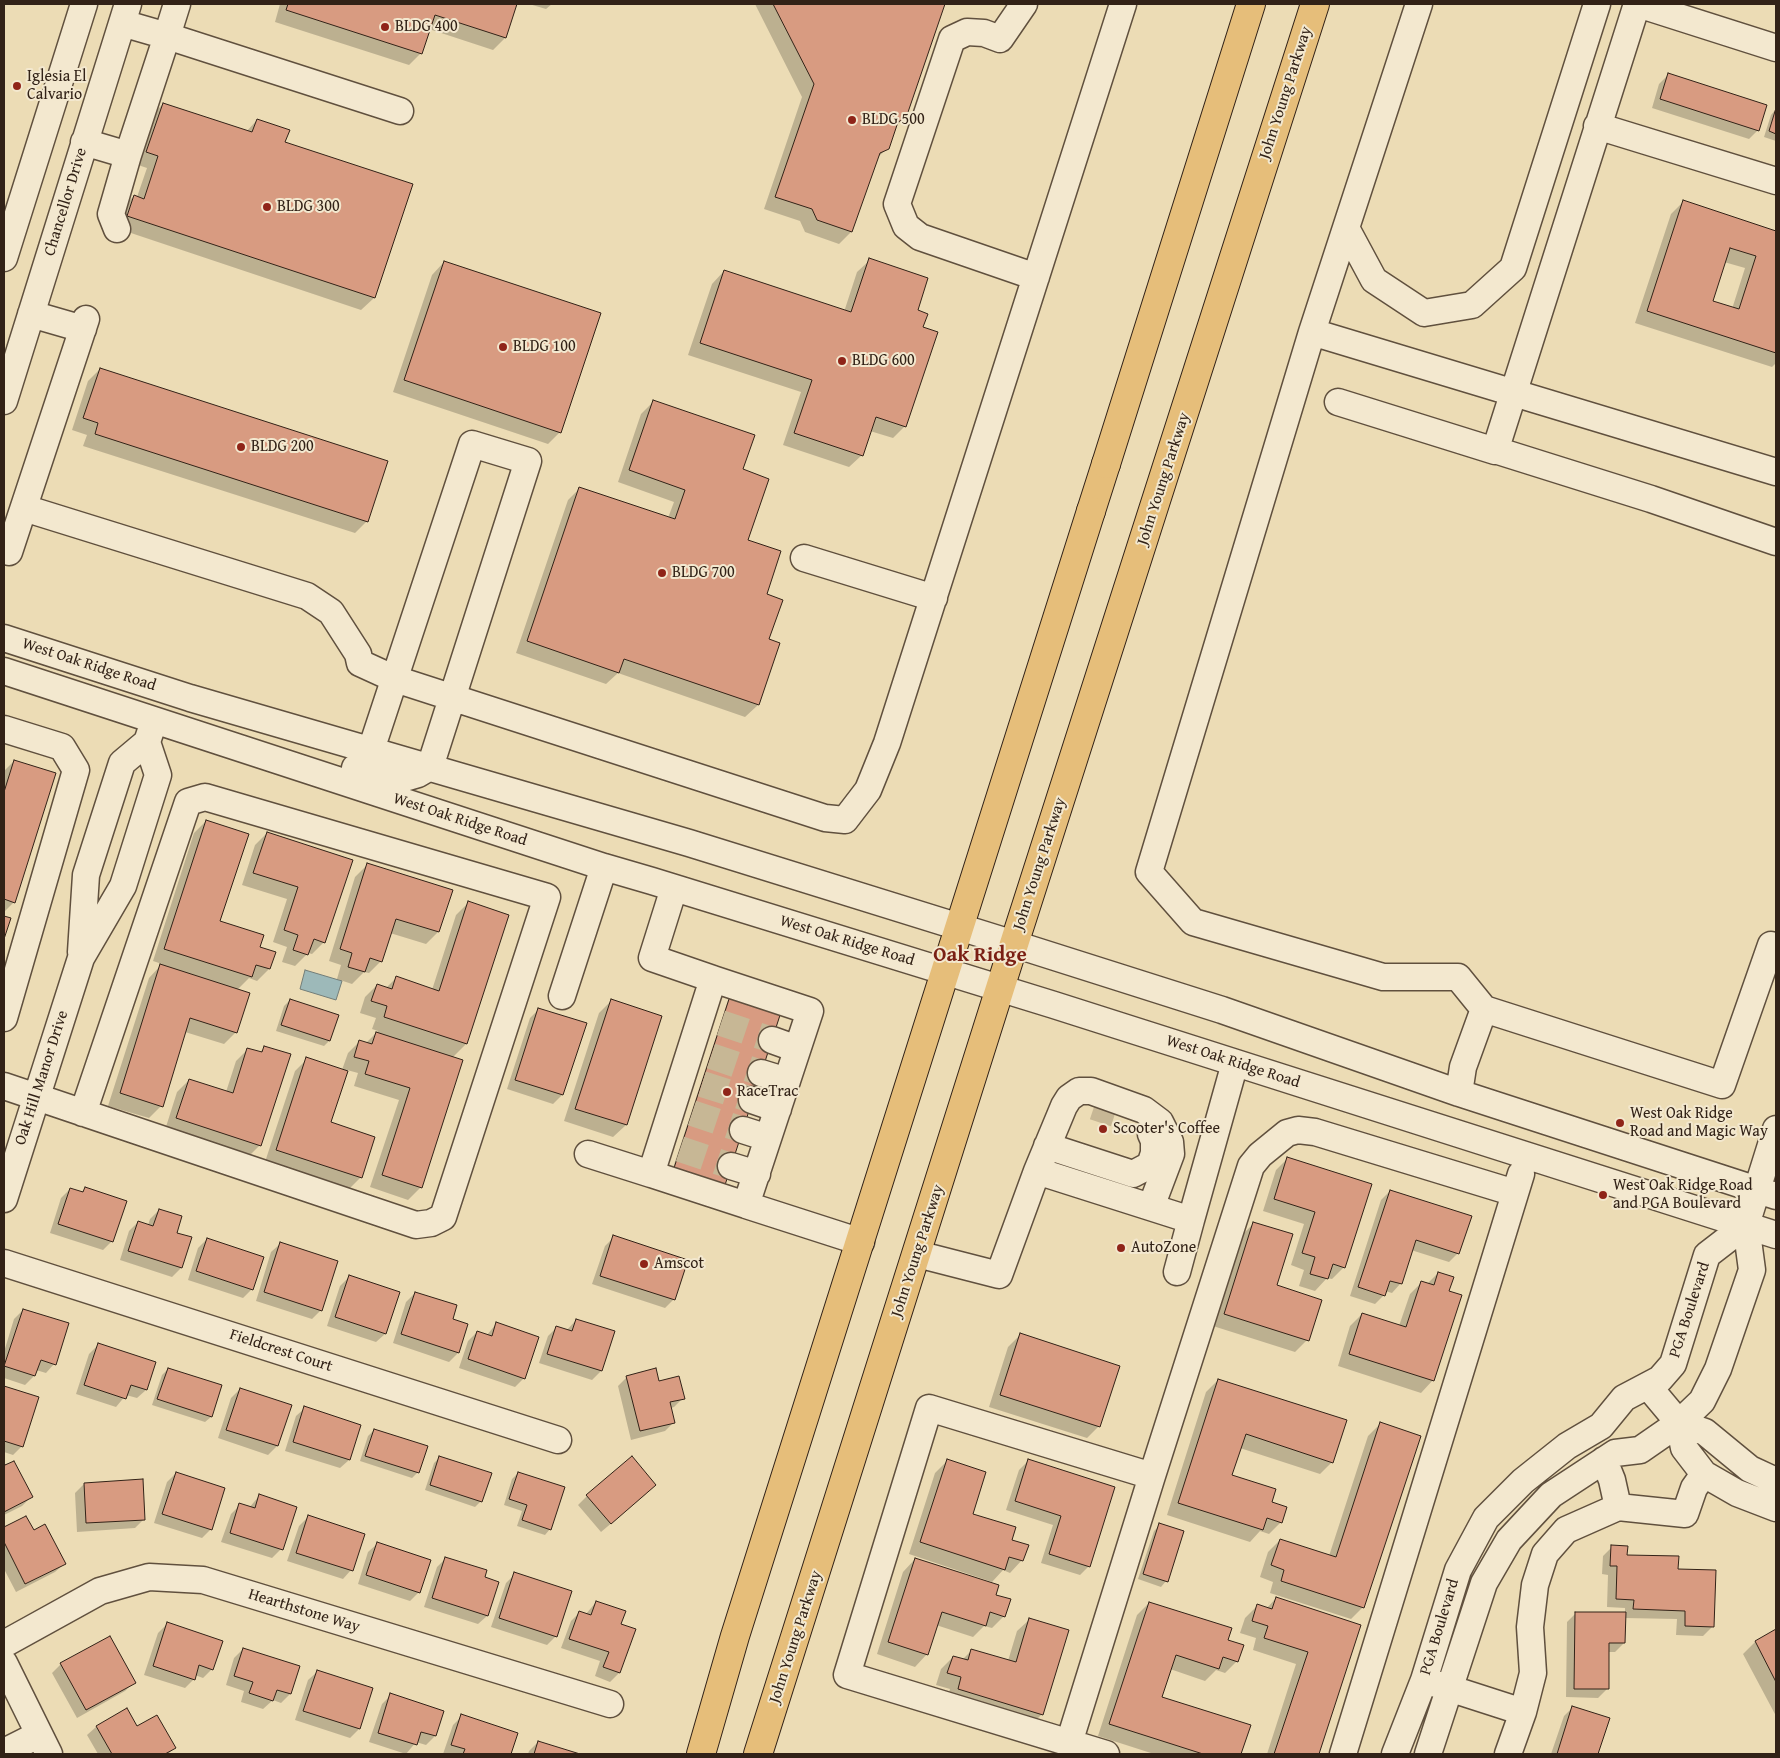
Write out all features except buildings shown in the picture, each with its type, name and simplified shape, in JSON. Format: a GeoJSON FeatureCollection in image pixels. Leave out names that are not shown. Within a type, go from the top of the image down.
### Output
{"type":"FeatureCollection","features":[{"type":"Feature","properties":{"kind":"main road"},"geometry":{"type":"LineString","coordinates":[[701,1754],[735,1636],[861,1242],[1250,4]]}},
{"type":"Feature","properties":{"kind":"main road","name":"John Young Parkway"},"geometry":{"type":"LineString","coordinates":[[758,1754],[1314,4]]}},
{"type":"Feature","properties":{"kind":"street"},"geometry":{"type":"LineString","coordinates":[[4,258],[84,4]]}},
{"type":"Feature","properties":{"kind":"street"},"geometry":{"type":"LineString","coordinates":[[116,229],[111,214],[177,4]]}},
{"type":"Feature","properties":{"kind":"street"},"geometry":{"type":"LineString","coordinates":[[1024,4],[1000,39],[984,33],[967,32],[952,39],[896,204],[906,226],[920,237],[1036,276]]}},
{"type":"Feature","properties":{"kind":"street"},"geometry":{"type":"LineString","coordinates":[[24,508],[307,596],[331,612],[358,654],[360,662],[395,679],[825,818],[845,820],[868,790],[887,744],[1123,4]]}},
{"type":"Feature","properties":{"kind":"street"},"geometry":{"type":"LineString","coordinates":[[1419,4],[1312,332],[1149,872],[1193,922],[1383,977],[1458,977],[1484,1009],[1722,1085],[1774,940]]}},
{"type":"Feature","properties":{"kind":"street"},"geometry":{"type":"LineString","coordinates":[[1346,228],[1374,280],[1424,312],[1472,305],[1513,268],[1597,4]]}},
{"type":"Feature","properties":{"kind":"street"},"geometry":{"type":"LineString","coordinates":[[1495,450],[1597,126],[1638,4],[1776,48]]}},
{"type":"Feature","properties":{"kind":"street"},"geometry":{"type":"LineString","coordinates":[[125,13],[167,36],[400,111]]}},
{"type":"Feature","properties":{"kind":"street","name":"Chancellor Drive"},"geometry":{"type":"LineString","coordinates":[[4,401],[125,13]]}},
{"type":"Feature","properties":{"kind":"street"},"geometry":{"type":"LineString","coordinates":[[1597,126],[1776,181]]}},
{"type":"Feature","properties":{"kind":"street"},"geometry":{"type":"LineString","coordinates":[[84,142],[128,155]]}},
{"type":"Feature","properties":{"kind":"street"},"geometry":{"type":"LineString","coordinates":[[9,552],[85,324],[31,314]]}},
{"type":"Feature","properties":{"kind":"street"},"geometry":{"type":"LineString","coordinates":[[1312,332],[1776,472]]}},
{"type":"Feature","properties":{"kind":"street"},"geometry":{"type":"LineString","coordinates":[[1338,402],[1495,450],[1776,542]]}},
{"type":"Feature","properties":{"kind":"street"},"geometry":{"type":"LineString","coordinates":[[150,731],[183,718],[218,725],[379,776],[401,779],[418,774],[430,767],[528,461],[494,449],[472,444],[371,750]]}},
{"type":"Feature","properties":{"kind":"street"},"geometry":{"type":"LineString","coordinates":[[804,558],[934,598]]}},
{"type":"Feature","properties":{"kind":"street","name":"West Oak Ridge Road"},"geometry":{"type":"LineString","coordinates":[[4,638],[190,698],[689,843],[1014,944],[1222,1010],[1459,1093],[1766,1193]]}},
{"type":"Feature","properties":{"kind":"street","name":"West Oak Ridge Road"},"geometry":{"type":"LineString","coordinates":[[4,672],[150,731],[674,888],[1000,989],[1776,1235]]}},
{"type":"Feature","properties":{"kind":"street"},"geometry":{"type":"LineString","coordinates":[[4,728],[62,747],[76,770],[4,1018]]}},
{"type":"Feature","properties":{"kind":"street","name":"Oak Hill Manor Drive"},"geometry":{"type":"LineString","coordinates":[[81,958],[86,875],[122,763],[150,731]]}},
{"type":"Feature","properties":{"kind":"street","name":"Oak Hill Manor Drive"},"geometry":{"type":"LineString","coordinates":[[4,1199],[81,958],[123,886],[158,775],[150,731]]}},
{"type":"Feature","properties":{"kind":"street"},"geometry":{"type":"LineString","coordinates":[[4,1086],[83,1113],[416,1225],[431,1223],[443,1217],[547,897],[205,797],[188,802],[83,1113]]}},
{"type":"Feature","properties":{"kind":"street"},"geometry":{"type":"LineString","coordinates":[[562,996],[604,867]]}},
{"type":"Feature","properties":{"kind":"street"},"geometry":{"type":"LineString","coordinates":[[674,888],[652,958],[810,1011],[746,1205]]}},
{"type":"Feature","properties":{"kind":"street"},"geometry":{"type":"LineString","coordinates":[[651,1174],[671,1145],[701,1053],[711,1020],[713,979]]}},
{"type":"Feature","properties":{"kind":"street"},"geometry":{"type":"LineString","coordinates":[[1459,1093],[1463,1067],[1484,1009]]}},
{"type":"Feature","properties":{"kind":"street"},"geometry":{"type":"LineString","coordinates":[[772,1040],[797,1049]]}},
{"type":"Feature","properties":{"kind":"street"},"geometry":{"type":"LineString","coordinates":[[1177,1272],[1235,1063]]}},
{"type":"Feature","properties":{"kind":"street"},"geometry":{"type":"LineString","coordinates":[[761,1073],[787,1081]]}},
{"type":"Feature","properties":{"kind":"street"},"geometry":{"type":"LineString","coordinates":[[917,1254],[997,1284],[1047,1146],[1064,1106],[1069,1098],[1079,1091],[1091,1091],[1144,1110],[1160,1122],[1170,1142],[1171,1154],[1158,1168],[1134,1174],[1047,1146]]}},
{"type":"Feature","properties":{"kind":"street"},"geometry":{"type":"LineString","coordinates":[[752,1100],[778,1109]]}},
{"type":"Feature","properties":{"kind":"street"},"geometry":{"type":"LineString","coordinates":[[1064,1106],[1074,1105],[1105,1110],[1139,1123],[1150,1132],[1154,1141],[1154,1153],[1158,1168],[1151,1207]]}},
{"type":"Feature","properties":{"kind":"street"},"geometry":{"type":"LineString","coordinates":[[1746,1225],[1766,1193],[1776,1128]]}},
{"type":"Feature","properties":{"kind":"street"},"geometry":{"type":"LineString","coordinates":[[742,1130],[768,1138]]}},
{"type":"Feature","properties":{"kind":"street"},"geometry":{"type":"LineString","coordinates":[[1069,1743],[1251,1166],[1260,1155],[1287,1133],[1298,1130],[1315,1132],[1518,1184],[1343,1754]]}},
{"type":"Feature","properties":{"kind":"street"},"geometry":{"type":"LineString","coordinates":[[588,1154],[861,1242]]}},
{"type":"Feature","properties":{"kind":"street"},"geometry":{"type":"LineString","coordinates":[[731,1166],[757,1174]]}},
{"type":"Feature","properties":{"kind":"street"},"geometry":{"type":"LineString","coordinates":[[1037,1171],[1191,1220]]}},
{"type":"Feature","properties":{"kind":"street","name":"PGA Boulevard"},"geometry":{"type":"LineString","coordinates":[[1398,1748],[1424,1680],[1458,1570],[1486,1518],[1530,1475],[1567,1446],[1601,1426],[1624,1398],[1660,1379],[1673,1364],[1707,1255],[1746,1225],[1752,1270],[1718,1368],[1702,1401],[1679,1423],[1640,1450],[1615,1453],[1551,1495],[1509,1540],[1484,1583],[1429,1752]]}},
{"type":"Feature","properties":{"kind":"street","name":"Fieldcrest Court"},"geometry":{"type":"LineString","coordinates":[[4,1263],[558,1440]]}},
{"type":"Feature","properties":{"kind":"street"},"geometry":{"type":"LineString","coordinates":[[1648,1386],[1679,1423],[1684,1448],[1704,1474],[1737,1493],[1776,1508]]}},
{"type":"Feature","properties":{"kind":"street"},"geometry":{"type":"LineString","coordinates":[[1106,1754],[847,1675],[930,1408],[1152,1476]]}},
{"type":"Feature","properties":{"kind":"street"},"geometry":{"type":"LineString","coordinates":[[1679,1423],[1705,1432],[1750,1469],[1776,1481]]}},
{"type":"Feature","properties":{"kind":"street"},"geometry":{"type":"LineString","coordinates":[[1604,1460],[1612,1480],[1618,1508]]}},
{"type":"Feature","properties":{"kind":"street"},"geometry":{"type":"LineString","coordinates":[[1508,1754],[1523,1712],[1533,1673],[1530,1627],[1535,1585],[1545,1554],[1566,1530],[1618,1508],[1685,1514],[1694,1488],[1704,1474]]}},
{"type":"Feature","properties":{"kind":"street","name":"Hearthstone Way"},"geometry":{"type":"LineString","coordinates":[[4,1644],[100,1591],[149,1577],[203,1580],[610,1704]]}},
{"type":"Feature","properties":{"kind":"street"},"geometry":{"type":"LineString","coordinates":[[4,1663],[44,1745],[4,1752]]}},
{"type":"Feature","properties":{"kind":"street"},"geometry":{"type":"LineString","coordinates":[[1424,1680],[1523,1712]]}},
{"type":"Feature","properties":{"kind":"street"},"geometry":{"type":"LineString","coordinates":[[1398,1748],[1429,1752]]}},
{"type":"Feature","properties":{"kind":"water"},"geometry":{"type":"Polygon","coordinates":[[[305,970],[342,981],[336,1000],[300,989],[305,970]]]}},
{"type":"Feature","properties":{"kind":"tunnel"},"geometry":{"type":"LineString","coordinates":[[721,1023],[772,1040]]}},
{"type":"Feature","properties":{"kind":"tunnel"},"geometry":{"type":"LineString","coordinates":[[711,1056],[761,1073]]}},
{"type":"Feature","properties":{"kind":"tunnel"},"geometry":{"type":"LineString","coordinates":[[702,1084],[752,1100]]}},
{"type":"Feature","properties":{"kind":"tunnel"},"geometry":{"type":"LineString","coordinates":[[1094,1107],[1115,1114]]}},
{"type":"Feature","properties":{"kind":"tunnel"},"geometry":{"type":"LineString","coordinates":[[692,1113],[743,1130]]}},
{"type":"Feature","properties":{"kind":"tunnel"},"geometry":{"type":"LineString","coordinates":[[680,1149],[731,1166]]}},
{"type":"Feature","properties":{"kind":"place","name":"BLDG 400"},"geometry":{"type":"Point","coordinates":[385,27]}},
{"type":"Feature","properties":{"kind":"place","name":"Iglesia El Calvario"},"geometry":{"type":"Point","coordinates":[17,86]}},
{"type":"Feature","properties":{"kind":"place","name":"BLDG 500"},"geometry":{"type":"Point","coordinates":[852,120]}},
{"type":"Feature","properties":{"kind":"place","name":"BLDG 300"},"geometry":{"type":"Point","coordinates":[267,207]}},
{"type":"Feature","properties":{"kind":"place","name":"BLDG 100"},"geometry":{"type":"Point","coordinates":[503,347]}},
{"type":"Feature","properties":{"kind":"place","name":"BLDG 600"},"geometry":{"type":"Point","coordinates":[842,361]}},
{"type":"Feature","properties":{"kind":"place","name":"BLDG 200"},"geometry":{"type":"Point","coordinates":[241,447]}},
{"type":"Feature","properties":{"kind":"place","name":"BLDG 700"},"geometry":{"type":"Point","coordinates":[662,573]}},
{"type":"Feature","properties":{"kind":"place","name":"RaceTrac"},"geometry":{"type":"Point","coordinates":[727,1092]}},
{"type":"Feature","properties":{"kind":"place","name":"West Oak Ridge Road and Magic Way"},"geometry":{"type":"Point","coordinates":[1620,1123]}},
{"type":"Feature","properties":{"kind":"place","name":"Scooter's Coffee"},"geometry":{"type":"Point","coordinates":[1103,1129]}},
{"type":"Feature","properties":{"kind":"place","name":"West Oak Ridge Road and PGA Boulevard"},"geometry":{"type":"Point","coordinates":[1603,1195]}},
{"type":"Feature","properties":{"kind":"place","name":"AutoZone"},"geometry":{"type":"Point","coordinates":[1121,1248]}},
{"type":"Feature","properties":{"kind":"place","name":"Amscot"},"geometry":{"type":"Point","coordinates":[644,1264]}},
{"type":"Feature","properties":{"kind":"district","name":"Oak Ridge"},"geometry":{"type":"Point","coordinates":[980,956]}}]}
